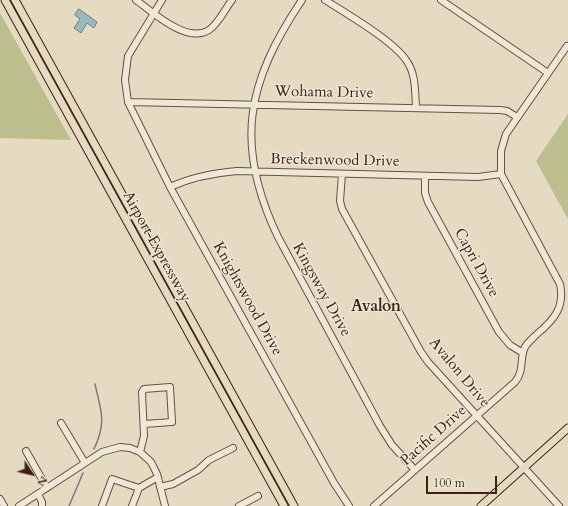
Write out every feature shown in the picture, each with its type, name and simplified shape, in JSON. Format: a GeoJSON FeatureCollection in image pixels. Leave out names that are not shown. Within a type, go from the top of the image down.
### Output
{"type":"FeatureCollection","features":[{"type":"Feature","properties":{"kind":"main road","name":"Airport Expressway"},"geometry":{"type":"LineString","coordinates":[[5,0],[284,506]]}},
{"type":"Feature","properties":{"kind":"main road","name":"Airport Expressway"},"geometry":{"type":"LineString","coordinates":[[15,0],[294,506]]}},
{"type":"Feature","properties":{"kind":"main road"},"geometry":{"type":"LineString","coordinates":[[481,506],[568,428]]}},
{"type":"Feature","properties":{"kind":"street"},"geometry":{"type":"LineString","coordinates":[[136,0],[181,30],[194,34],[205,32],[216,24],[232,0]]}},
{"type":"Feature","properties":{"kind":"street","name":"Knightswood Drive"},"geometry":{"type":"LineString","coordinates":[[162,0],[128,56],[125,80],[128,102],[170,186],[334,484],[349,506]]}},
{"type":"Feature","properties":{"kind":"street","name":"Kingsway Drive"},"geometry":{"type":"LineString","coordinates":[[302,0],[273,46],[254,104],[251,144],[254,172],[265,210],[278,237],[380,426],[392,445],[415,470]]}},
{"type":"Feature","properties":{"kind":"street"},"geometry":{"type":"LineString","coordinates":[[325,0],[395,48],[407,61],[415,81],[416,108]]}},
{"type":"Feature","properties":{"kind":"street"},"geometry":{"type":"LineString","coordinates":[[441,0],[548,73]]}},
{"type":"Feature","properties":{"kind":"street"},"geometry":{"type":"LineString","coordinates":[[501,174],[501,151],[506,134],[567,46]]}},
{"type":"Feature","properties":{"kind":"street","name":"Wohama Drive"},"geometry":{"type":"LineString","coordinates":[[128,102],[500,110],[508,111],[518,117]]}},
{"type":"Feature","properties":{"kind":"street","name":"Breckenwood Drive"},"geometry":{"type":"LineString","coordinates":[[170,186],[187,179],[207,174],[254,172],[478,177],[501,174]]}},
{"type":"Feature","properties":{"kind":"street","name":"Avalon Drive"},"geometry":{"type":"LineString","coordinates":[[342,174],[340,201],[354,231],[428,362],[559,506]]}},
{"type":"Feature","properties":{"kind":"street","name":"Pacific Drive"},"geometry":{"type":"LineString","coordinates":[[374,506],[518,378],[523,362],[523,353],[528,342],[556,316],[561,301],[560,284],[501,174]]}},
{"type":"Feature","properties":{"kind":"street","name":"Capri Drive"},"geometry":{"type":"LineString","coordinates":[[425,176],[425,193],[428,202],[499,332],[510,345],[523,353]]}},
{"type":"Feature","properties":{"kind":"street"},"geometry":{"type":"LineString","coordinates":[[140,452],[144,442],[142,392],[144,389],[170,387],[172,422],[144,424]]}},
{"type":"Feature","properties":{"kind":"street"},"geometry":{"type":"LineString","coordinates":[[61,423],[85,463]]}},
{"type":"Feature","properties":{"kind":"street"},"geometry":{"type":"LineString","coordinates":[[19,506],[111,448],[130,448],[140,452],[151,462],[158,477],[165,506]]}},
{"type":"Feature","properties":{"kind":"street"},"geometry":{"type":"LineString","coordinates":[[160,487],[174,484],[198,470],[209,460],[233,448]]}},
{"type":"Feature","properties":{"kind":"street"},"geometry":{"type":"LineString","coordinates":[[26,451],[47,488]]}},
{"type":"Feature","properties":{"kind":"street"},"geometry":{"type":"LineString","coordinates":[[132,506],[139,488],[158,477]]}},
{"type":"Feature","properties":{"kind":"street"},"geometry":{"type":"LineString","coordinates":[[102,506],[112,479],[139,488]]}},
{"type":"Feature","properties":{"kind":"street"},"geometry":{"type":"LineString","coordinates":[[38,494],[42,502],[42,506]]}},
{"type":"Feature","properties":{"kind":"street"},"geometry":{"type":"LineString","coordinates":[[239,506],[258,496]]}},
{"type":"Feature","properties":{"kind":"street"},"geometry":{"type":"LineString","coordinates":[[0,500],[4,506]]}},
{"type":"Feature","properties":{"kind":"green space"},"geometry":{"type":"Polygon","coordinates":[[[0,13],[71,140],[0,138],[0,13]]]}},
{"type":"Feature","properties":{"kind":"green space"},"geometry":{"type":"Polygon","coordinates":[[[568,114],[568,219],[536,161],[568,114]]]}},
{"type":"Feature","properties":{"kind":"water"},"geometry":{"type":"Polygon","coordinates":[[[79,9],[97,22],[94,28],[87,23],[81,33],[74,28],[80,19],[75,15],[79,9]]]}},
{"type":"Feature","properties":{"kind":"waterway"},"geometry":{"type":"LineString","coordinates":[[94,449],[102,424],[101,409],[95,384]]}},
{"type":"Feature","properties":{"kind":"waterway"},"geometry":{"type":"LineString","coordinates":[[69,506],[83,473]]}},
{"type":"Feature","properties":{"kind":"district","name":"Avalon"},"geometry":{"type":"Point","coordinates":[376,307]}}]}
